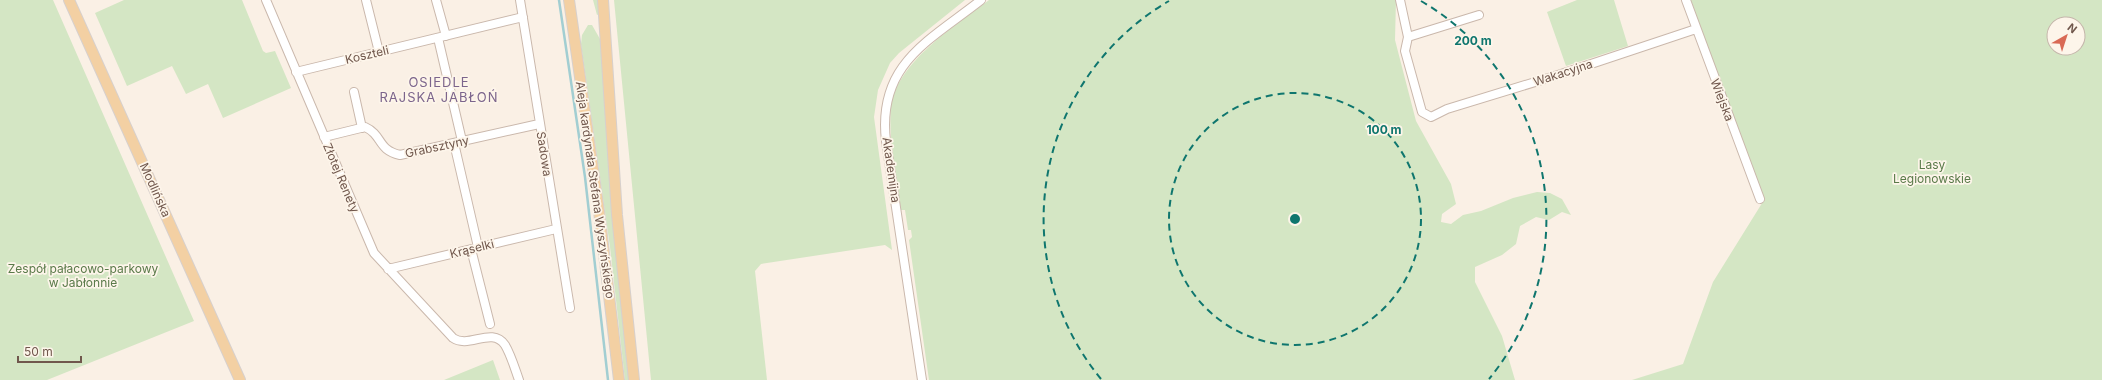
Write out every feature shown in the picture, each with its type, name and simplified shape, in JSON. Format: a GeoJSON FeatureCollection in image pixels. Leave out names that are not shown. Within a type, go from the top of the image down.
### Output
{"type":"FeatureCollection","features":[{"type":"Feature","properties":{"kind":"main road","name":"Modlińska"},"geometry":{"type":"LineString","coordinates":[[69,0],[240,380]]}},
{"type":"Feature","properties":{"kind":"main road","name":"Aleja kardynała Stefana Wyszyńskiego"},"geometry":{"type":"LineString","coordinates":[[569,0],[599,211],[618,380]]}},
{"type":"Feature","properties":{"kind":"main road","name":"Aleja kardynała Stefana Wyszyńskiego"},"geometry":{"type":"LineString","coordinates":[[603,0],[617,222],[634,380]]}},
{"type":"Feature","properties":{"kind":"street","name":"Złotej Renety"},"geometry":{"type":"LineString","coordinates":[[266,0],[374,253],[457,341],[465,342],[490,336],[501,340],[505,345],[519,380]]}},
{"type":"Feature","properties":{"kind":"street"},"geometry":{"type":"LineString","coordinates":[[366,0],[379,52]]}},
{"type":"Feature","properties":{"kind":"street"},"geometry":{"type":"LineString","coordinates":[[436,0],[475,248],[490,324]]}},
{"type":"Feature","properties":{"kind":"street","name":"Sadowa"},"geometry":{"type":"LineString","coordinates":[[520,0],[570,308]]}},
{"type":"Feature","properties":{"kind":"street","name":"Akademijna"},"geometry":{"type":"LineString","coordinates":[[922,380],[886,141],[885,112],[889,90],[904,63],[919,49],[981,0]]}},
{"type":"Feature","properties":{"kind":"street"},"geometry":{"type":"LineString","coordinates":[[1400,0],[1408,37],[1479,15]]}},
{"type":"Feature","properties":{"kind":"street","name":"Wiejska"},"geometry":{"type":"LineString","coordinates":[[1686,0],[1760,199]]}},
{"type":"Feature","properties":{"kind":"street","name":"Koszteli"},"geometry":{"type":"LineString","coordinates":[[296,72],[523,17]]}},
{"type":"Feature","properties":{"kind":"street","name":"Wakacyjna"},"geometry":{"type":"LineString","coordinates":[[1408,37],[1405,51],[1422,112],[1431,117],[1447,109],[1558,75],[1696,29]]}},
{"type":"Feature","properties":{"kind":"street"},"geometry":{"type":"LineString","coordinates":[[324,137],[362,128],[354,92]]}},
{"type":"Feature","properties":{"kind":"street","name":"Grabsztyny"},"geometry":{"type":"LineString","coordinates":[[362,128],[365,127],[372,130],[383,147],[391,153],[400,155],[539,124]]}},
{"type":"Feature","properties":{"kind":"street","name":"Krąselki"},"geometry":{"type":"LineString","coordinates":[[388,269],[556,229]]}},
{"type":"Feature","properties":{"kind":"green space","name":"Zespół pałacowo-parkowy w Jabłonnie"},"geometry":{"type":"Polygon","coordinates":[[[0,0],[53,0],[194,321],[47,380],[0,380],[0,0]]]}},
{"type":"Feature","properties":{"kind":"green space"},"geometry":{"type":"Polygon","coordinates":[[[124,0],[242,0],[263,51],[266,53],[275,51],[291,88],[223,118],[208,84],[186,94],[172,66],[127,86],[95,13],[124,0]]]}},
{"type":"Feature","properties":{"kind":"green space"},"geometry":{"type":"Polygon","coordinates":[[[593,0],[598,0],[599,14],[597,15],[593,0]]]}},
{"type":"Feature","properties":{"kind":"green space"},"geometry":{"type":"Polygon","coordinates":[[[614,0],[965,0],[899,53],[890,63],[878,90],[874,117],[892,250],[885,245],[761,264],[755,271],[767,380],[651,380],[614,0]]]}},
{"type":"Feature","properties":{"kind":"green space"},"geometry":{"type":"Polygon","coordinates":[[[989,0],[1396,0],[1395,40],[1416,121],[1451,184],[1456,204],[1442,214],[1441,222],[1451,224],[1463,215],[1481,211],[1513,198],[1537,192],[1550,193],[1562,199],[1571,215],[1562,212],[1549,220],[1536,217],[1520,226],[1516,244],[1502,255],[1475,267],[1475,282],[1502,336],[1515,380],[929,380],[909,240],[912,237],[911,230],[908,230],[905,210],[901,210],[893,159],[890,120],[891,107],[895,91],[904,75],[915,61],[944,34],[989,0]]]}},
{"type":"Feature","properties":{"kind":"green space"},"geometry":{"type":"Polygon","coordinates":[[[1577,0],[1614,0],[1628,46],[1566,66],[1547,12],[1577,0]]]}},
{"type":"Feature","properties":{"kind":"green space","name":"Lasy Legionowskie"},"geometry":{"type":"Polygon","coordinates":[[[1691,0],[2102,0],[2102,380],[1632,380],[1683,364],[1713,282],[1764,200],[1731,115],[1691,0]]]}},
{"type":"Feature","properties":{"kind":"green space"},"geometry":{"type":"Polygon","coordinates":[[[588,25],[592,25],[600,39],[617,245],[631,380],[625,380],[610,247],[581,44],[582,35],[588,25]]]}},
{"type":"Feature","properties":{"kind":"green space"},"geometry":{"type":"Polygon","coordinates":[[[493,360],[500,380],[444,380],[493,360]]]}},
{"type":"Feature","properties":{"kind":"waterway"},"geometry":{"type":"LineString","coordinates":[[559,0],[585,177],[608,380]]}},
{"type":"Feature","properties":{"kind":"district","name":"OSIEDLE RAJSKA JABŁOŃ"},"geometry":{"type":"Point","coordinates":[439,90]}}]}
